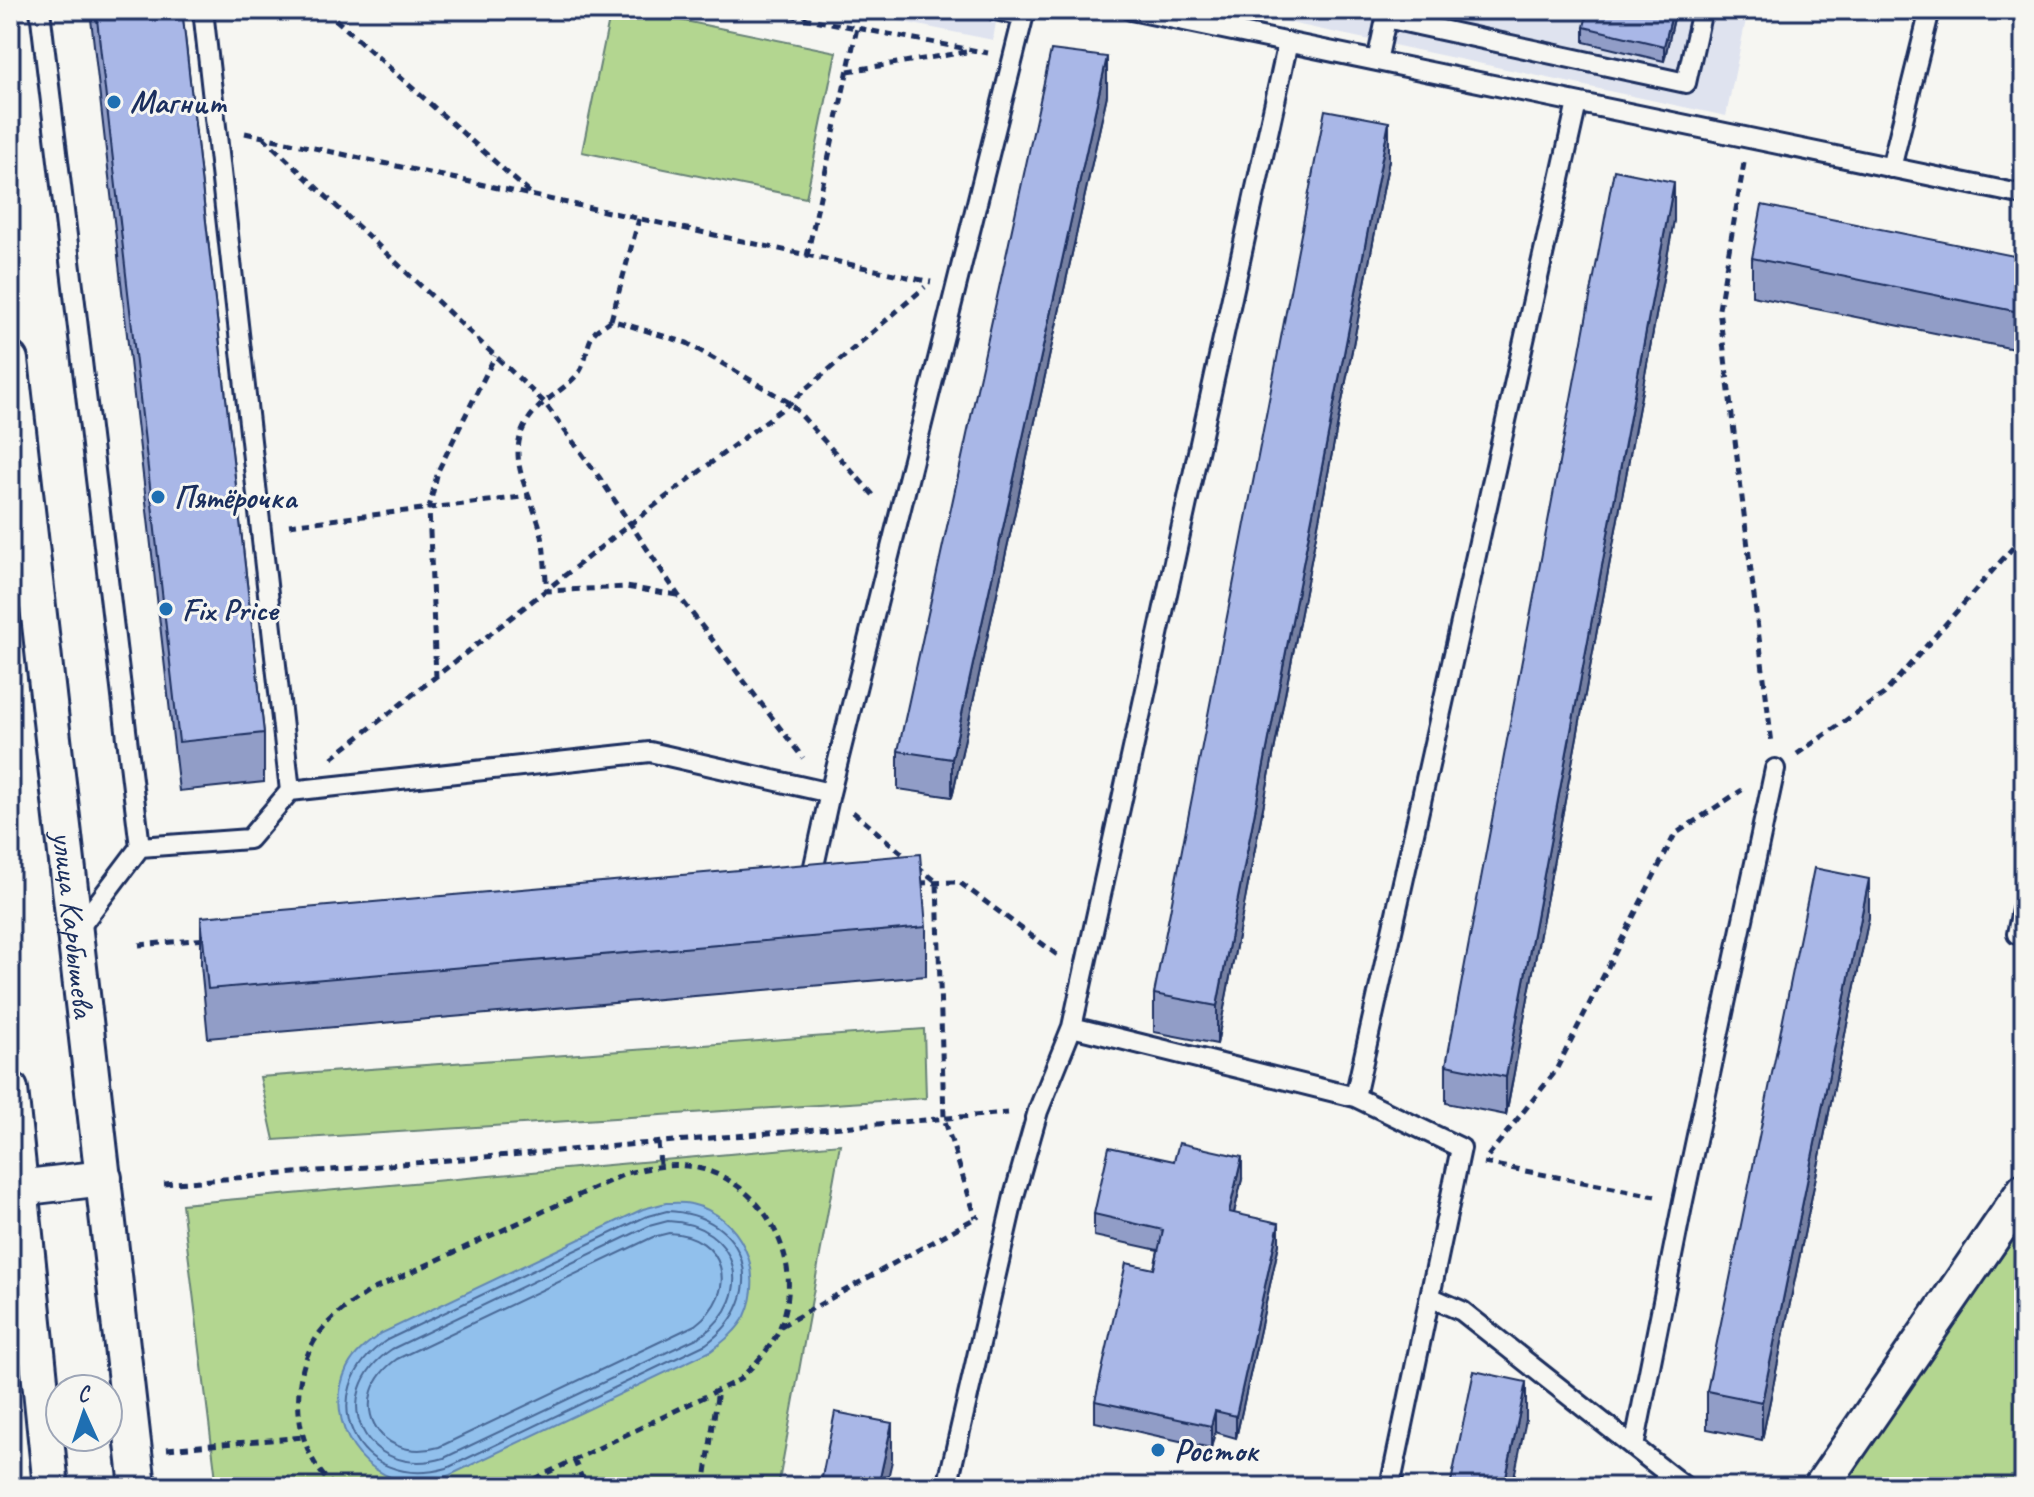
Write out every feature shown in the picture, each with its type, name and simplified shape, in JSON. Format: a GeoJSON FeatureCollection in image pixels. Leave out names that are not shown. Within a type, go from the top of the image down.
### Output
{"type":"FeatureCollection","features":[{"type":"Feature","properties":{"kind":"street","name":"улица Карбышева"},"geometry":{"type":"LineString","coordinates":[[10,360],[138,1487]]}},
{"type":"Feature","properties":{"kind":"street"},"geometry":{"type":"LineString","coordinates":[[10,1089],[15,1188],[51,1487]]}},
{"type":"Feature","properties":{"kind":"street"},"geometry":{"type":"LineString","coordinates":[[15,1188],[104,1178]]}},
{"type":"Feature","properties":{"kind":"street"},"geometry":{"type":"LineString","coordinates":[[1821,1487],[2024,1191]]}},
{"type":"Feature","properties":{"kind":"lane"},"geometry":{"type":"LineString","coordinates":[[40,10],[140,847],[75,933]]}},
{"type":"Feature","properties":{"kind":"lane"},"geometry":{"type":"LineString","coordinates":[[203,10],[290,791]]}},
{"type":"Feature","properties":{"kind":"lane"},"geometry":{"type":"LineString","coordinates":[[809,887],[1024,13],[995,10]]}},
{"type":"Feature","properties":{"kind":"lane"},"geometry":{"type":"LineString","coordinates":[[1131,10],[2024,195]]}},
{"type":"Feature","properties":{"kind":"lane"},"geometry":{"type":"LineString","coordinates":[[1377,61],[1387,14],[1686,83],[1702,10]]}},
{"type":"Feature","properties":{"kind":"lane"},"geometry":{"type":"LineString","coordinates":[[1891,168],[1930,10]]}},
{"type":"Feature","properties":{"kind":"lane"},"geometry":{"type":"LineString","coordinates":[[947,1487],[1014,1196],[1038,1111],[1072,1027],[1288,42]]}},
{"type":"Feature","properties":{"kind":"lane"},"geometry":{"type":"LineString","coordinates":[[1355,1097],[1577,103]]}},
{"type":"Feature","properties":{"kind":"lane"},"geometry":{"type":"LineString","coordinates":[[140,847],[249,839],[290,791],[650,752],[830,793]]}},
{"type":"Feature","properties":{"kind":"lane"},"geometry":{"type":"LineString","coordinates":[[1634,1447],[1775,769]]}},
{"type":"Feature","properties":{"kind":"lane"},"geometry":{"type":"LineString","coordinates":[[2024,900],[2017,934],[2024,936]]}},
{"type":"Feature","properties":{"kind":"lane"},"geometry":{"type":"LineString","coordinates":[[1072,1027],[1355,1097],[1461,1148],[1390,1487]]}},
{"type":"Feature","properties":{"kind":"lane"},"geometry":{"type":"LineString","coordinates":[[1430,1297],[1462,1311],[1685,1487]]}},
{"type":"Feature","properties":{"kind":"path"},"geometry":{"type":"LineString","coordinates":[[325,10],[533,196]]}},
{"type":"Feature","properties":{"kind":"path"},"geometry":{"type":"LineString","coordinates":[[762,10],[1013,57]]}},
{"type":"Feature","properties":{"kind":"path"},"geometry":{"type":"LineString","coordinates":[[807,256],[857,28]]}},
{"type":"Feature","properties":{"kind":"path"},"geometry":{"type":"LineString","coordinates":[[848,71],[973,51]]}},
{"type":"Feature","properties":{"kind":"path"},"geometry":{"type":"LineString","coordinates":[[216,127],[956,288]]}},
{"type":"Feature","properties":{"kind":"path"},"geometry":{"type":"LineString","coordinates":[[263,137],[544,402],[599,477],[678,595],[830,793],[937,882],[944,1118],[976,1218]]}},
{"type":"Feature","properties":{"kind":"path"},"geometry":{"type":"LineString","coordinates":[[1749,138],[1719,309],[1775,769]]}},
{"type":"Feature","properties":{"kind":"path"},"geometry":{"type":"LineString","coordinates":[[547,591],[542,536],[518,467],[517,442],[528,419],[544,402],[565,389],[583,368],[594,332],[611,320],[639,219]]}},
{"type":"Feature","properties":{"kind":"path"},"geometry":{"type":"LineString","coordinates":[[290,791],[790,403],[931,282]]}},
{"type":"Feature","properties":{"kind":"path"},"geometry":{"type":"LineString","coordinates":[[611,320],[687,343],[790,403],[898,523]]}},
{"type":"Feature","properties":{"kind":"path"},"geometry":{"type":"LineString","coordinates":[[436,678],[429,508],[438,471],[495,356]]}},
{"type":"Feature","properties":{"kind":"path"},"geometry":{"type":"LineString","coordinates":[[261,529],[530,496]]}},
{"type":"Feature","properties":{"kind":"path"},"geometry":{"type":"LineString","coordinates":[[1483,1163],[1555,1072],[1675,834],[1884,694],[2024,535]]}},
{"type":"Feature","properties":{"kind":"path"},"geometry":{"type":"LineString","coordinates":[[547,591],[626,587],[678,595]]}},
{"type":"Feature","properties":{"kind":"path"},"geometry":{"type":"LineString","coordinates":[[909,884],[959,882],[1083,974]]}},
{"type":"Feature","properties":{"kind":"path"},"geometry":{"type":"LineString","coordinates":[[139,945],[217,938]]}},
{"type":"Feature","properties":{"kind":"path"},"geometry":{"type":"LineString","coordinates":[[164,1184],[1038,1111]]}},
{"type":"Feature","properties":{"kind":"path"},"geometry":{"type":"LineString","coordinates":[[658,1142],[660,1165]]}},
{"type":"Feature","properties":{"kind":"path"},"geometry":{"type":"LineString","coordinates":[[1461,1148],[1483,1163],[1683,1201]]}},
{"type":"Feature","properties":{"kind":"path"},"geometry":{"type":"LineString","coordinates":[[335,1487],[321,1470],[303,1437],[298,1412],[301,1375],[315,1340],[338,1311],[370,1291],[627,1173],[660,1165],[694,1167],[726,1179],[754,1199],[774,1227],[786,1259],[788,1293],[780,1326],[764,1356],[739,1380],[518,1487]]}},
{"type":"Feature","properties":{"kind":"path"},"geometry":{"type":"LineString","coordinates":[[780,1326],[1014,1196]]}},
{"type":"Feature","properties":{"kind":"path"},"geometry":{"type":"LineString","coordinates":[[704,1487],[718,1390]]}},
{"type":"Feature","properties":{"kind":"path"},"geometry":{"type":"LineString","coordinates":[[134,1452],[303,1437]]}},
{"type":"Feature","properties":{"kind":"path"},"geometry":{"type":"LineString","coordinates":[[574,1460],[586,1487]]}},
{"type":"Feature","properties":{"kind":"shaded area"},"geometry":{"type":"Polygon","coordinates":[[[843,10],[998,10],[993,40],[843,10]]]}},
{"type":"Feature","properties":{"kind":"shaded area"},"geometry":{"type":"Polygon","coordinates":[[[1229,10],[1748,10],[1726,116],[1229,10]]]}},
{"type":"Feature","properties":{"kind":"green space"},"geometry":{"type":"Polygon","coordinates":[[[611,10],[631,10],[836,52],[806,198],[582,152],[611,10]]]}},
{"type":"Feature","properties":{"kind":"green space"},"geometry":{"type":"Polygon","coordinates":[[[924,1029],[926,1098],[274,1140],[260,1077],[924,1029]]]}},
{"type":"Feature","properties":{"kind":"green space"},"geometry":{"type":"Polygon","coordinates":[[[840,1144],[778,1487],[217,1487],[182,1204],[840,1144]]]}},
{"type":"Feature","properties":{"kind":"green space"},"geometry":{"type":"Polygon","coordinates":[[[2024,1225],[2024,1487],[1841,1487],[2024,1225]]]}},
{"type":"Feature","properties":{"kind":"water"},"geometry":{"type":"Polygon","coordinates":[[[666,1203],[691,1204],[723,1220],[735,1232],[750,1264],[751,1299],[745,1316],[734,1331],[711,1351],[432,1481],[404,1481],[384,1474],[367,1463],[354,1448],[344,1429],[340,1389],[350,1362],[367,1344],[382,1333],[643,1209],[666,1203]]]}},
{"type":"Feature","properties":{"kind":"building"},"geometry":{"type":"Polygon","coordinates":[[[96,10],[182,10],[264,733],[179,742],[96,10]]]}},
{"type":"Feature","properties":{"kind":"building"},"geometry":{"type":"Polygon","coordinates":[[[1588,10],[1673,10],[1664,46],[1584,27],[1588,10]]]}},
{"type":"Feature","properties":{"kind":"building"},"geometry":{"type":"Polygon","coordinates":[[[1051,50],[1107,57],[952,759],[898,751],[1051,50]]]}},
{"type":"Feature","properties":{"kind":"building"},"geometry":{"type":"Polygon","coordinates":[[[1325,110],[1389,122],[1217,1006],[1154,994],[1325,110]]]}},
{"type":"Feature","properties":{"kind":"building"},"geometry":{"type":"Polygon","coordinates":[[[1614,170],[1674,182],[1506,1077],[1446,1065],[1614,170]]]}},
{"type":"Feature","properties":{"kind":"building"},"geometry":{"type":"Polygon","coordinates":[[[1762,205],[2024,258],[2024,313],[1752,258],[1762,205]]]}},
{"type":"Feature","properties":{"kind":"building"},"geometry":{"type":"Polygon","coordinates":[[[920,854],[926,927],[208,989],[201,917],[920,854]]]}},
{"type":"Feature","properties":{"kind":"building"},"geometry":{"type":"Polygon","coordinates":[[[1814,868],[1869,879],[1762,1402],[1707,1391],[1814,868]]]}},
{"type":"Feature","properties":{"kind":"building"},"geometry":{"type":"Polygon","coordinates":[[[1179,1143],[1242,1157],[1229,1212],[1279,1223],[1236,1416],[1215,1411],[1211,1426],[1095,1401],[1126,1263],[1154,1269],[1163,1230],[1094,1214],[1109,1147],[1174,1161],[1179,1143]]]}},
{"type":"Feature","properties":{"kind":"building"},"geometry":{"type":"Polygon","coordinates":[[[1474,1371],[1526,1382],[1504,1487],[1450,1487],[1474,1371]]]}},
{"type":"Feature","properties":{"kind":"building"},"geometry":{"type":"Polygon","coordinates":[[[835,1412],[892,1423],[878,1487],[820,1487],[835,1412]]]}},
{"type":"Feature","properties":{"kind":"place","name":"Магнит"},"geometry":{"type":"Point","coordinates":[114,102]}},
{"type":"Feature","properties":{"kind":"place","name":"Пятёрочка"},"geometry":{"type":"Point","coordinates":[158,497]}},
{"type":"Feature","properties":{"kind":"place","name":"Fix Price"},"geometry":{"type":"Point","coordinates":[166,609]}},
{"type":"Feature","properties":{"kind":"place","name":"Росток"},"geometry":{"type":"Point","coordinates":[1158,1450]}}]}
